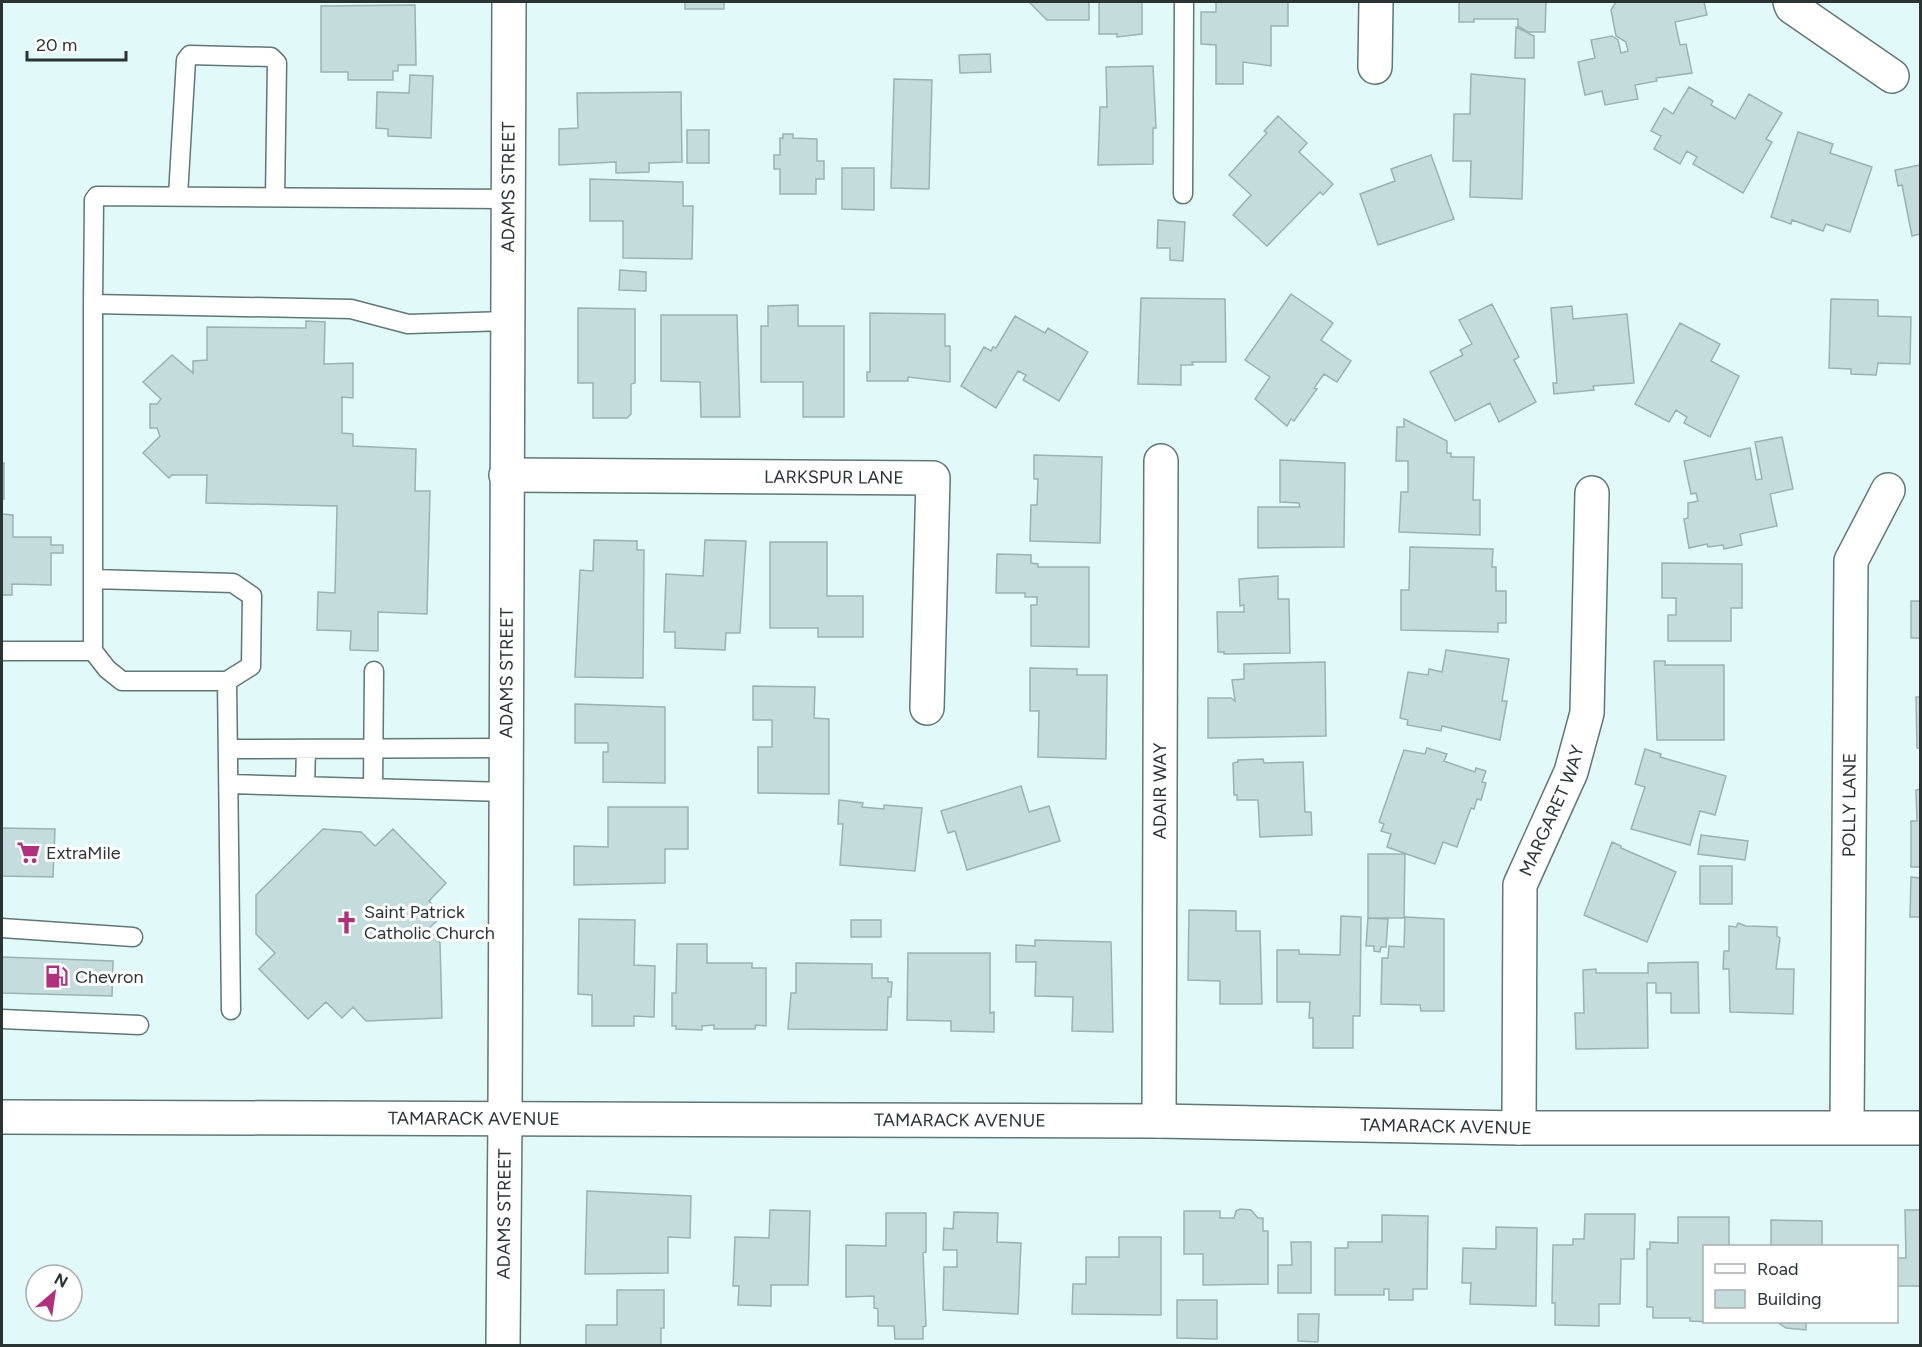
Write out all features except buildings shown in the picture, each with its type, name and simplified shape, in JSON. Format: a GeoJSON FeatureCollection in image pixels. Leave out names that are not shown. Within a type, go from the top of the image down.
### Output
{"type":"FeatureCollection","features":[{"type":"Feature","properties":{"kind":"street","name":"ADAMS STREET"},"geometry":{"type":"LineString","coordinates":[[502,1346],[505,1119],[509,2]]}},
{"type":"Feature","properties":{"kind":"street"},"geometry":{"type":"LineString","coordinates":[[1375,67],[1376,2]]}},
{"type":"Feature","properties":{"kind":"street"},"geometry":{"type":"LineString","coordinates":[[1790,2],[1792,7],[1892,76]]}},
{"type":"Feature","properties":{"kind":"street","name":"ADAIR WAY"},"geometry":{"type":"LineString","coordinates":[[1159,1121],[1161,460]]}},
{"type":"Feature","properties":{"kind":"street","name":"LARKSPUR LANE"},"geometry":{"type":"LineString","coordinates":[[506,475],[933,478],[927,708]]}},
{"type":"Feature","properties":{"kind":"street","name":"POLLY LANE"},"geometry":{"type":"LineString","coordinates":[[1847,1127],[1851,561],[1888,490]]}},
{"type":"Feature","properties":{"kind":"street","name":"MARGARET WAY"},"geometry":{"type":"LineString","coordinates":[[1519,1128],[1520,885],[1571,772],[1587,713],[1592,493]]}},
{"type":"Feature","properties":{"kind":"street","name":"TAMARACK AVENUE"},"geometry":{"type":"LineString","coordinates":[[2,1117],[1159,1121],[1519,1128],[1920,1128]]}},
{"type":"Feature","properties":{"kind":"lane"},"geometry":{"type":"LineString","coordinates":[[1183,194],[1184,2]]}},
{"type":"Feature","properties":{"kind":"lane"},"geometry":{"type":"LineString","coordinates":[[178,196],[186,60],[190,55],[271,57],[277,63],[275,197]]}},
{"type":"Feature","properties":{"kind":"lane"},"geometry":{"type":"LineString","coordinates":[[93,579],[233,583],[252,596],[251,666],[227,681],[122,681],[107,669],[93,651],[93,579],[93,304],[94,200],[97,196],[508,199]]}},
{"type":"Feature","properties":{"kind":"lane"},"geometry":{"type":"LineString","coordinates":[[93,304],[351,309],[408,324],[507,321]]}},
{"type":"Feature","properties":{"kind":"lane"},"geometry":{"type":"LineString","coordinates":[[2,651],[93,651]]}},
{"type":"Feature","properties":{"kind":"lane"},"geometry":{"type":"LineString","coordinates":[[373,788],[374,671]]}},
{"type":"Feature","properties":{"kind":"lane"},"geometry":{"type":"LineString","coordinates":[[227,681],[231,1010]]}},
{"type":"Feature","properties":{"kind":"lane"},"geometry":{"type":"LineString","coordinates":[[228,749],[505,748]]}},
{"type":"Feature","properties":{"kind":"lane"},"geometry":{"type":"LineString","coordinates":[[305,786],[306,749]]}},
{"type":"Feature","properties":{"kind":"lane"},"geometry":{"type":"LineString","coordinates":[[229,784],[505,792]]}},
{"type":"Feature","properties":{"kind":"lane"},"geometry":{"type":"LineString","coordinates":[[2,928],[133,937]]}},
{"type":"Feature","properties":{"kind":"lane"},"geometry":{"type":"LineString","coordinates":[[2,1019],[139,1025]]}},
{"type":"Feature","properties":{"kind":"place","name":"ExtraMile"},"geometry":{"type":"Point","coordinates":[28,853]}},
{"type":"Feature","properties":{"kind":"place","name":"Saint Patrick Catholic Church"},"geometry":{"type":"Point","coordinates":[346,922]}},
{"type":"Feature","properties":{"kind":"place","name":"Chevron"},"geometry":{"type":"Point","coordinates":[57,977]}}]}
